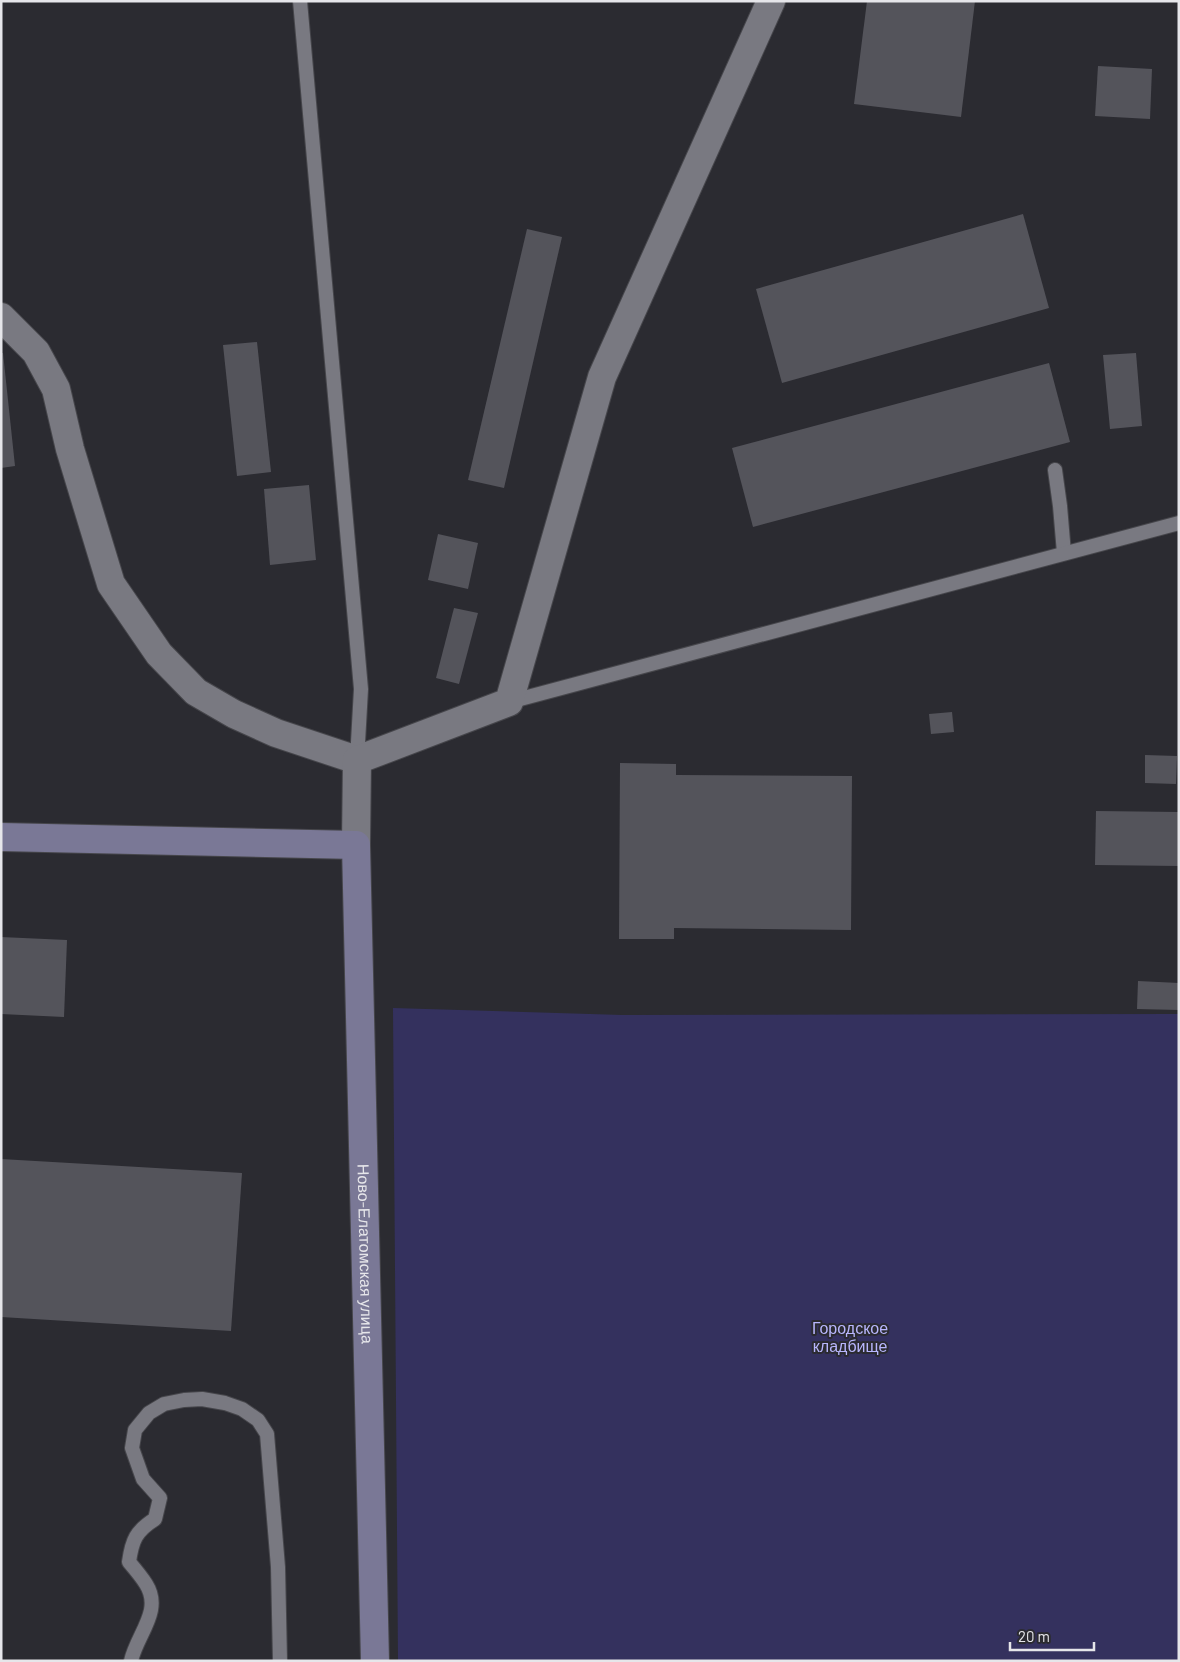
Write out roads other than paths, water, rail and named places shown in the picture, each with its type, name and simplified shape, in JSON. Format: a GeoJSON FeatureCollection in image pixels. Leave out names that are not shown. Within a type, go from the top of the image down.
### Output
{"type":"FeatureCollection","features":[{"type":"Feature","properties":{"kind":"street"},"geometry":{"type":"LineString","coordinates":[[1,317],[36,352],[56,389],[70,449],[110,584],[159,654],[196,692],[234,714],[276,733],[357,760],[509,702],[602,376],[771,1]]}},
{"type":"Feature","properties":{"kind":"street"},"geometry":{"type":"LineString","coordinates":[[1,837],[356,845],[357,760]]}},
{"type":"Feature","properties":{"kind":"street","name":"Ново-Елатомская улица"},"geometry":{"type":"LineString","coordinates":[[356,845],[375,1661]]}},
{"type":"Feature","properties":{"kind":"lane"},"geometry":{"type":"LineString","coordinates":[[300,1],[361,689],[357,760]]}},
{"type":"Feature","properties":{"kind":"lane"},"geometry":{"type":"LineString","coordinates":[[1055,470],[1064,552]]}},
{"type":"Feature","properties":{"kind":"lane"},"geometry":{"type":"LineString","coordinates":[[509,702],[1064,552],[1179,523]]}},
{"type":"Feature","properties":{"kind":"lane"},"geometry":{"type":"LineString","coordinates":[[131,1661],[139,1638],[151,1615],[152,1598],[147,1584],[129,1562],[132,1542],[145,1525],[156,1519],[160,1498],[143,1479],[132,1448],[135,1430],[149,1414],[164,1404],[202,1399],[242,1409],[258,1420],[267,1434],[278,1568],[280,1661]]}},
{"type":"Feature","properties":{"kind":"park label","name":"Городское кладбище"},"geometry":{"type":"Point","coordinates":[850,1337]}}]}
